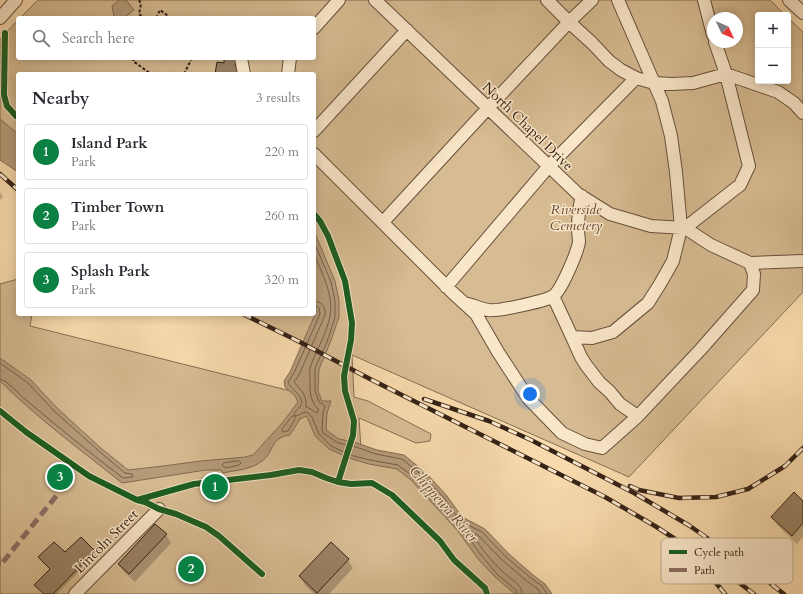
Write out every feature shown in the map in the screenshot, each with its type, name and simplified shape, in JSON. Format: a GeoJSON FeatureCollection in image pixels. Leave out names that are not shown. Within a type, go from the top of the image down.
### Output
{"type":"FeatureCollection","features":[{"type":"Feature","properties":{"kind":"street"},"geometry":{"type":"LineString","coordinates":[[0,18],[16,0]]}},
{"type":"Feature","properties":{"kind":"street"},"geometry":{"type":"LineString","coordinates":[[316,26],[339,0]]}},
{"type":"Feature","properties":{"kind":"street","name":"North Chapel Drive"},"geometry":{"type":"LineString","coordinates":[[375,0],[578,194],[610,214],[651,226],[683,228]]}},
{"type":"Feature","properties":{"kind":"street"},"geometry":{"type":"LineString","coordinates":[[547,0],[609,61],[621,70],[636,78],[654,83],[672,84],[693,83],[726,74],[778,92],[794,103],[803,113]]}},
{"type":"Feature","properties":{"kind":"street"},"geometry":{"type":"LineString","coordinates":[[383,222],[488,108],[569,22],[592,0]]}},
{"type":"Feature","properties":{"kind":"street"},"geometry":{"type":"LineString","coordinates":[[572,337],[592,338],[613,332],[648,303],[673,261],[683,228],[676,172],[662,101],[618,0]]}},
{"type":"Feature","properties":{"kind":"street"},"geometry":{"type":"LineString","coordinates":[[704,0],[707,12]]}},
{"type":"Feature","properties":{"kind":"street"},"geometry":{"type":"LineString","coordinates":[[789,0],[803,13]]}},
{"type":"Feature","properties":{"kind":"street"},"geometry":{"type":"LineString","coordinates":[[316,129],[407,30]]}},
{"type":"Feature","properties":{"kind":"street"},"geometry":{"type":"LineString","coordinates":[[683,228],[740,185],[749,166],[726,74],[717,48]]}},
{"type":"Feature","properties":{"kind":"street"},"geometry":{"type":"LineString","coordinates":[[241,60],[244,72]]}},
{"type":"Feature","properties":{"kind":"street"},"geometry":{"type":"LineString","coordinates":[[288,72],[290,60]]}},
{"type":"Feature","properties":{"kind":"street"},"geometry":{"type":"LineString","coordinates":[[446,287],[549,166],[636,78]]}},
{"type":"Feature","properties":{"kind":"street"},"geometry":{"type":"LineString","coordinates":[[316,156],[446,287],[476,314],[498,352],[528,398],[562,433],[585,444],[602,448],[637,417],[701,349],[753,290],[754,274],[750,263]]}},
{"type":"Feature","properties":{"kind":"street"},"geometry":{"type":"LineString","coordinates":[[463,302],[490,310],[510,308],[553,296],[568,273],[575,256],[579,241],[578,232],[582,196]]}},
{"type":"Feature","properties":{"kind":"street"},"geometry":{"type":"LineString","coordinates":[[683,228],[711,245],[750,263],[803,261]]}},
{"type":"Feature","properties":{"kind":"street"},"geometry":{"type":"LineString","coordinates":[[553,296],[586,365],[599,382],[620,404],[637,417]]}},
{"type":"Feature","properties":{"kind":"street","name":"Lincoln Street"},"geometry":{"type":"LineString","coordinates":[[75,594],[159,509]]}},
{"type":"Feature","properties":{"kind":"path"},"geometry":{"type":"LineString","coordinates":[[139,0],[141,4],[140,14],[142,16]]}},
{"type":"Feature","properties":{"kind":"path"},"geometry":{"type":"LineString","coordinates":[[157,16],[160,10],[168,16]]}},
{"type":"Feature","properties":{"kind":"path"},"geometry":{"type":"LineString","coordinates":[[133,60],[148,72]]}},
{"type":"Feature","properties":{"kind":"path"},"geometry":{"type":"LineString","coordinates":[[185,72],[191,60]]}},
{"type":"Feature","properties":{"kind":"green space","name":"Riverside Cemetery"},"geometry":{"type":"Polygon","coordinates":[[[38,0],[770,0],[782,12],[755,12],[755,84],[791,84],[791,21],[803,32],[803,292],[629,477],[352,355],[354,397],[368,401],[431,434],[430,441],[416,443],[359,418],[361,449],[407,461],[525,594],[0,594],[0,284],[16,280],[16,316],[32,316],[30,326],[303,394],[315,350],[251,316],[316,316],[316,72],[16,72],[16,147],[0,133],[0,39],[16,22],[16,60],[316,60],[316,16],[22,16],[38,0]]]}},
{"type":"Feature","properties":{"kind":"water"},"geometry":{"type":"Polygon","coordinates":[[[119,0],[126,0],[134,10],[126,16],[114,16],[112,6],[119,0]]]}},
{"type":"Feature","properties":{"kind":"water"},"geometry":{"type":"Polygon","coordinates":[[[0,119],[16,132],[16,171],[0,160],[0,119]]]}},
{"type":"Feature","properties":{"kind":"water","name":"Chippewa River"},"geometry":{"type":"Polygon","coordinates":[[[316,236],[335,281],[339,300],[339,317],[319,369],[318,391],[322,401],[331,401],[327,413],[326,430],[339,439],[354,442],[377,450],[404,455],[426,473],[447,496],[462,517],[485,529],[509,554],[545,584],[552,594],[515,594],[495,577],[478,559],[458,531],[411,480],[397,469],[369,464],[349,458],[329,449],[315,436],[306,416],[300,419],[290,435],[275,442],[269,454],[258,464],[253,466],[223,473],[221,470],[206,470],[122,483],[44,421],[0,381],[0,358],[31,380],[57,408],[102,449],[128,470],[253,455],[283,422],[298,402],[295,396],[285,387],[284,381],[290,372],[314,316],[316,316],[316,236]]]}},
{"type":"Feature","properties":{"kind":"building"},"geometry":{"type":"Polygon","coordinates":[[[224,60],[236,60],[235,66],[238,67],[237,72],[215,72],[217,62],[224,63],[224,60]]]}},
{"type":"Feature","properties":{"kind":"building"},"geometry":{"type":"Polygon","coordinates":[[[794,492],[803,501],[803,523],[792,536],[771,517],[794,492]]]}},
{"type":"Feature","properties":{"kind":"building"},"geometry":{"type":"Polygon","coordinates":[[[155,524],[167,534],[129,574],[118,564],[155,524]]]}},
{"type":"Feature","properties":{"kind":"building"},"geometry":{"type":"Polygon","coordinates":[[[81,537],[95,551],[53,594],[44,594],[34,585],[50,569],[38,557],[54,542],[65,552],[81,537]]]}},
{"type":"Feature","properties":{"kind":"building"},"geometry":{"type":"Polygon","coordinates":[[[331,542],[349,559],[317,593],[299,576],[331,542]]]}},
{"type":"Feature","properties":{"kind":"railway"},"geometry":{"type":"LineString","coordinates":[[0,174],[16,188]]}},
{"type":"Feature","properties":{"kind":"railway"},"geometry":{"type":"LineString","coordinates":[[247,316],[605,497],[674,538]]}},
{"type":"Feature","properties":{"kind":"railway"},"geometry":{"type":"LineString","coordinates":[[424,399],[489,421],[531,440],[634,493],[690,526],[707,538]]}},
{"type":"Feature","properties":{"kind":"railway"},"geometry":{"type":"LineString","coordinates":[[630,486],[639,490],[679,498],[716,497],[748,489],[785,466],[803,448]]}},
{"type":"Feature","properties":{"kind":"railway"},"geometry":{"type":"LineString","coordinates":[[717,584],[725,594]]}},
{"type":"Feature","properties":{"kind":"railway"},"geometry":{"type":"LineString","coordinates":[[741,584],[754,594]]}},
{"type":"Feature","properties":{"kind":"railway"},"geometry":{"type":"LineString","coordinates":[[771,584],[784,594]]}},
{"type":"Feature","properties":{"kind":"marked path"},"geometry":{"type":"LineString","coordinates":[[3,562],[57,495]]}},
{"type":"Feature","properties":{"kind":"cycle path"},"geometry":{"type":"LineString","coordinates":[[5,33],[4,95],[7,106],[16,116]]}},
{"type":"Feature","properties":{"kind":"cycle path"},"geometry":{"type":"LineString","coordinates":[[316,216],[328,236],[345,281],[352,323],[351,340],[344,376],[345,391],[354,421],[353,435],[338,482]]}},
{"type":"Feature","properties":{"kind":"cycle path"},"geometry":{"type":"LineString","coordinates":[[0,411],[26,432],[89,476],[137,500],[206,527],[219,536],[262,574]]}},
{"type":"Feature","properties":{"kind":"cycle path"},"geometry":{"type":"LineString","coordinates":[[137,500],[194,484],[271,475],[299,470],[312,472],[338,482],[351,484],[372,483],[392,495],[440,541],[454,560],[485,588],[487,594]]}},
{"type":"Feature","properties":{"kind":"place","name":"Splash Park"},"geometry":{"type":"Point","coordinates":[60,477]}},
{"type":"Feature","properties":{"kind":"place","name":"Island Park"},"geometry":{"type":"Point","coordinates":[215,487]}},
{"type":"Feature","properties":{"kind":"place","name":"Timber Town"},"geometry":{"type":"Point","coordinates":[191,569]}}]}
